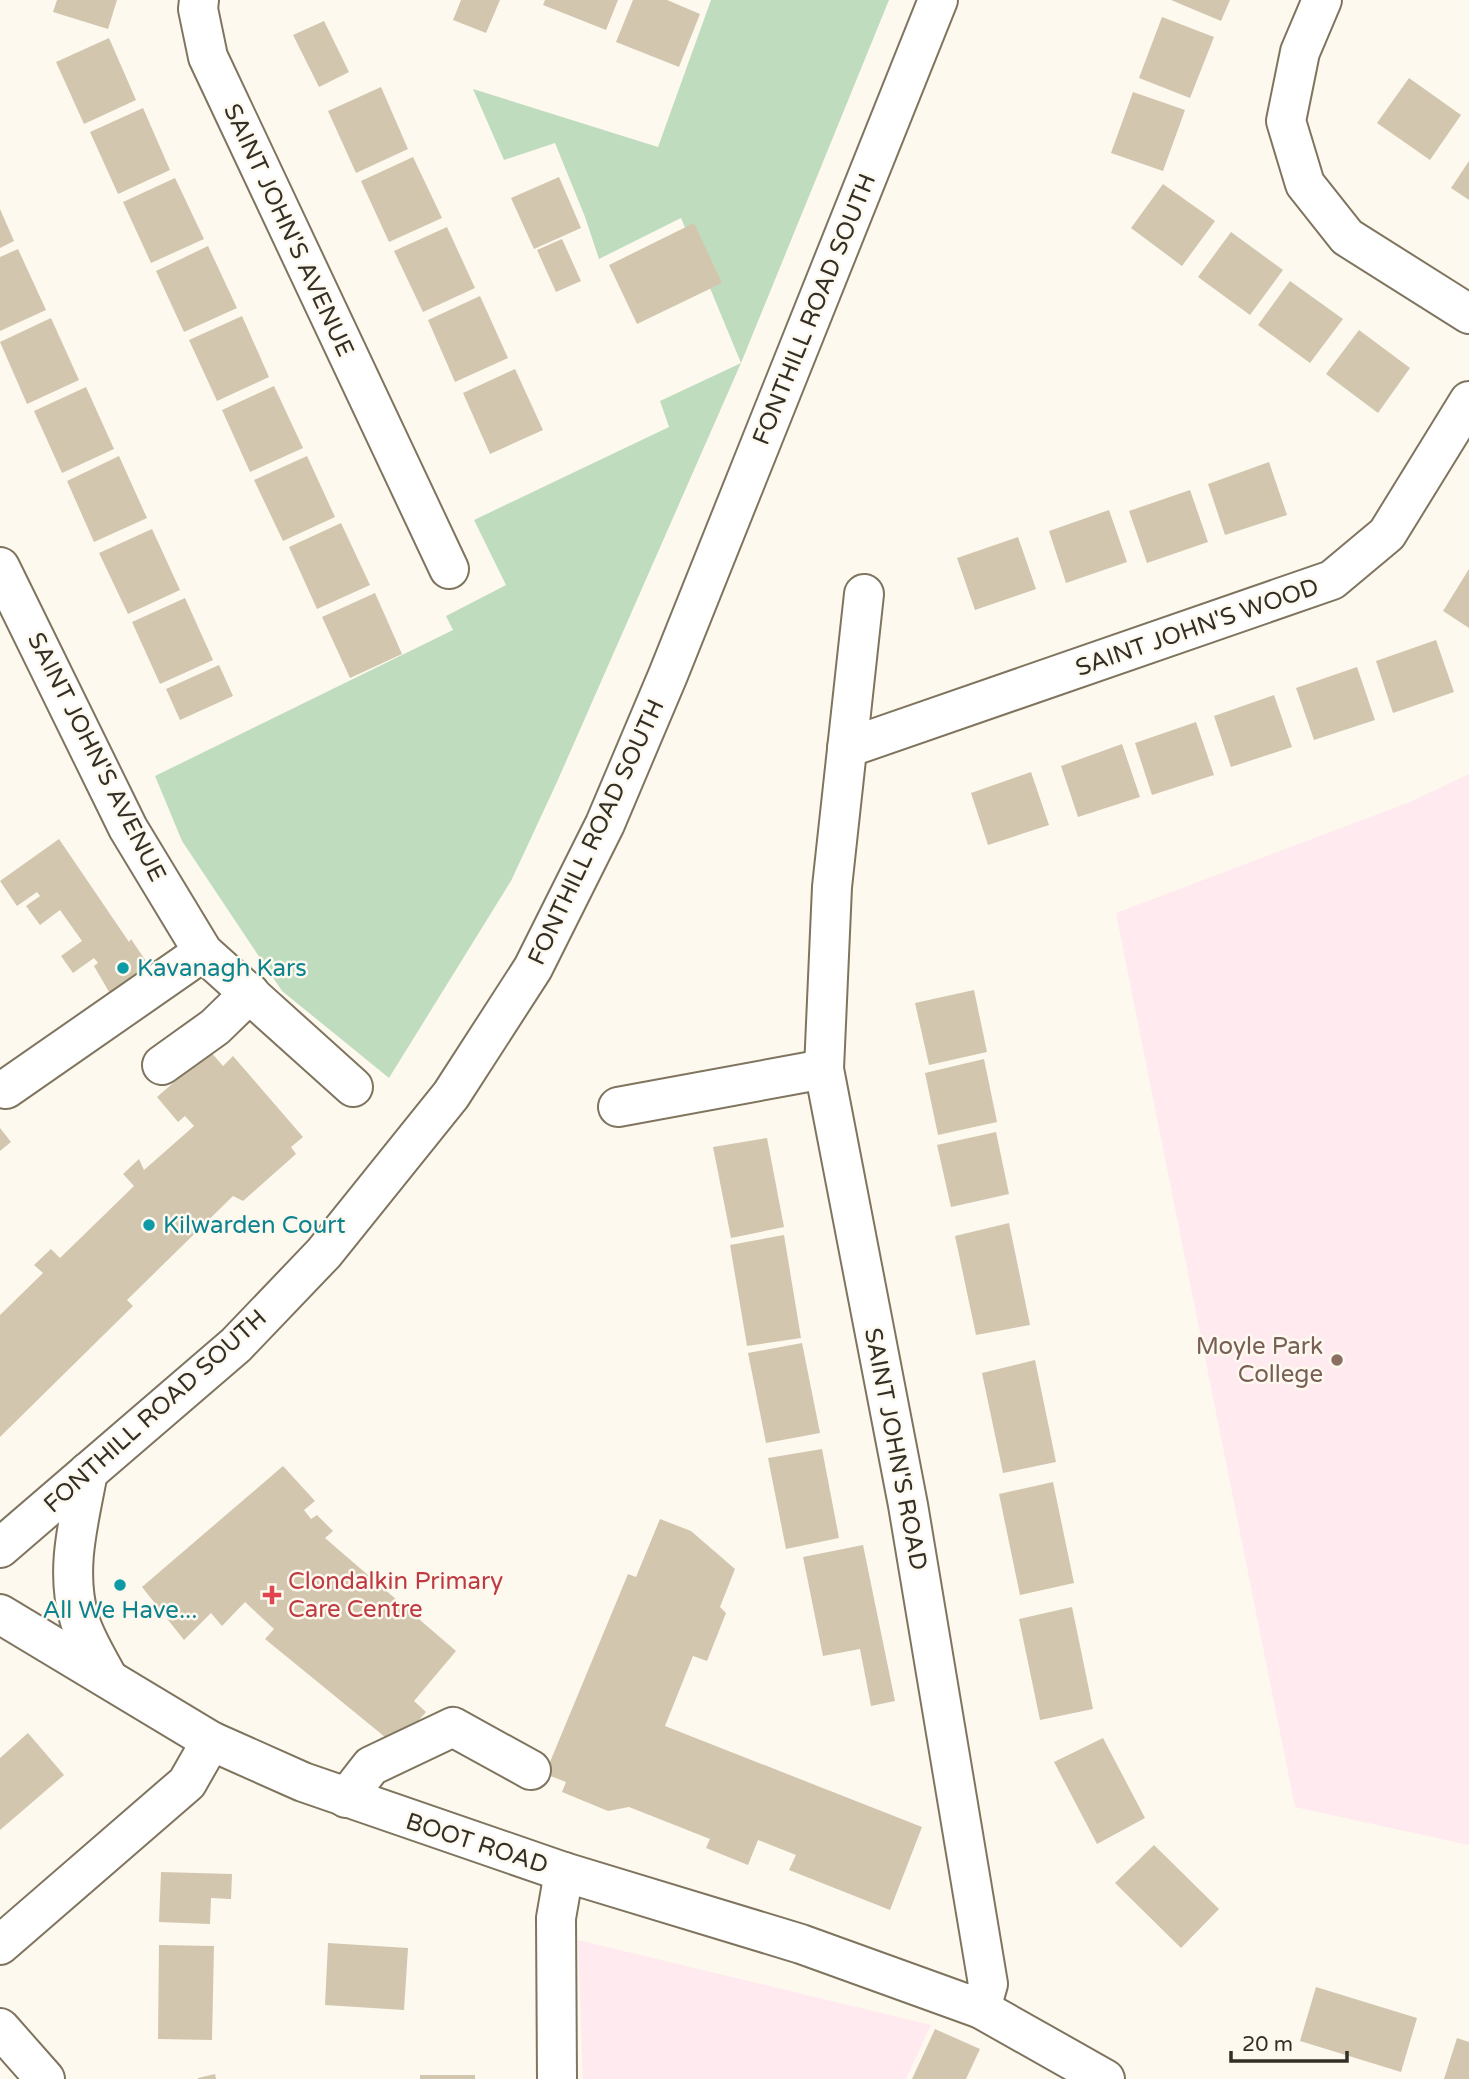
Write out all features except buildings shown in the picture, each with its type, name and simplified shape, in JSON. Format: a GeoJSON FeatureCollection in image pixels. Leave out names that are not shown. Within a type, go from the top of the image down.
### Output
{"type":"FeatureCollection","features":[{"type":"Feature","properties":{"kind":"street","name":"SAINT JOHN'S AVENUE"},"geometry":{"type":"LineString","coordinates":[[199,0],[198,9],[208,57],[449,569]]}},
{"type":"Feature","properties":{"kind":"street","name":"FONTHILL ROAD SOUTH"},"geometry":{"type":"LineString","coordinates":[[0,1548],[236,1345],[324,1253],[451,1095],[533,968],[605,824],[668,675],[938,0]]}},
{"type":"Feature","properties":{"kind":"street"},"geometry":{"type":"LineString","coordinates":[[1322,0],[1300,52],[1286,121],[1305,184],[1347,237],[1469,314]]}},
{"type":"Feature","properties":{"kind":"street","name":"SAINT JOHN'S WOOD"},"geometry":{"type":"LineString","coordinates":[[847,748],[1332,580],[1387,534],[1469,401]]}},
{"type":"Feature","properties":{"kind":"street","name":"SAINT JOHN'S AVENUE"},"geometry":{"type":"LineString","coordinates":[[0,567],[128,828],[203,952],[353,1087]]}},
{"type":"Feature","properties":{"kind":"street"},"geometry":{"type":"LineString","coordinates":[[847,748],[864,594]]}},
{"type":"Feature","properties":{"kind":"street","name":"SAINT JOHN'S ROAD"},"geometry":{"type":"LineString","coordinates":[[847,748],[832,887],[824,1069],[908,1505],[988,1984],[981,2009]]}},
{"type":"Feature","properties":{"kind":"street"},"geometry":{"type":"LineString","coordinates":[[6,1089],[203,952]]}},
{"type":"Feature","properties":{"kind":"street"},"geometry":{"type":"LineString","coordinates":[[162,1065],[215,1027],[250,993]]}},
{"type":"Feature","properties":{"kind":"street"},"geometry":{"type":"LineString","coordinates":[[618,1107],[824,1069]]}},
{"type":"Feature","properties":{"kind":"street"},"geometry":{"type":"LineString","coordinates":[[88,1472],[72,1558],[72,1580],[79,1618],[108,1678]]}},
{"type":"Feature","properties":{"kind":"street","name":"BOOT ROAD"},"geometry":{"type":"LineString","coordinates":[[0,1614],[211,1741],[346,1798],[564,1872],[801,1944],[981,2009],[1105,2079]]}},
{"type":"Feature","properties":{"kind":"street"},"geometry":{"type":"LineString","coordinates":[[346,1798],[371,1766],[453,1727],[531,1770]]}},
{"type":"Feature","properties":{"kind":"street"},"geometry":{"type":"LineString","coordinates":[[0,1945],[187,1783],[211,1741]]}},
{"type":"Feature","properties":{"kind":"street"},"geometry":{"type":"LineString","coordinates":[[557,2079],[556,1918],[564,1872]]}},
{"type":"Feature","properties":{"kind":"street"},"geometry":{"type":"LineString","coordinates":[[0,2028],[45,2079]]}},
{"type":"Feature","properties":{"kind":"shaded area","name":"Moyle Park College"},"geometry":{"type":"Polygon","coordinates":[[[1469,774],[1469,1845],[1295,1807],[1116,913],[1410,802],[1469,774]]]}},
{"type":"Feature","properties":{"kind":"shaded area"},"geometry":{"type":"Polygon","coordinates":[[[578,1940],[931,2025],[906,2079],[583,2079],[578,1940]]]}},
{"type":"Feature","properties":{"kind":"green space"},"geometry":{"type":"Polygon","coordinates":[[[711,0],[889,0],[741,363],[681,218],[599,259],[555,143],[504,160],[473,89],[658,147],[711,0]]]}},
{"type":"Feature","properties":{"kind":"green space"},"geometry":{"type":"Polygon","coordinates":[[[741,363],[511,881],[389,1078],[282,991],[182,841],[155,776],[453,630],[446,616],[506,585],[474,520],[669,427],[660,401],[741,363]]]}},
{"type":"Feature","properties":{"kind":"place","name":"Kavanagh Kars"},"geometry":{"type":"Point","coordinates":[123,968]}},
{"type":"Feature","properties":{"kind":"place","name":"Kilwarden Court"},"geometry":{"type":"Point","coordinates":[149,1225]}},
{"type":"Feature","properties":{"kind":"place","name":"Moyle Park College"},"geometry":{"type":"Point","coordinates":[1337,1360]}},
{"type":"Feature","properties":{"kind":"place","name":"All We Have..."},"geometry":{"type":"Point","coordinates":[120,1585]}},
{"type":"Feature","properties":{"kind":"place","name":"Clondalkin Primary Care Centre"},"geometry":{"type":"Point","coordinates":[272,1595]}}]}
